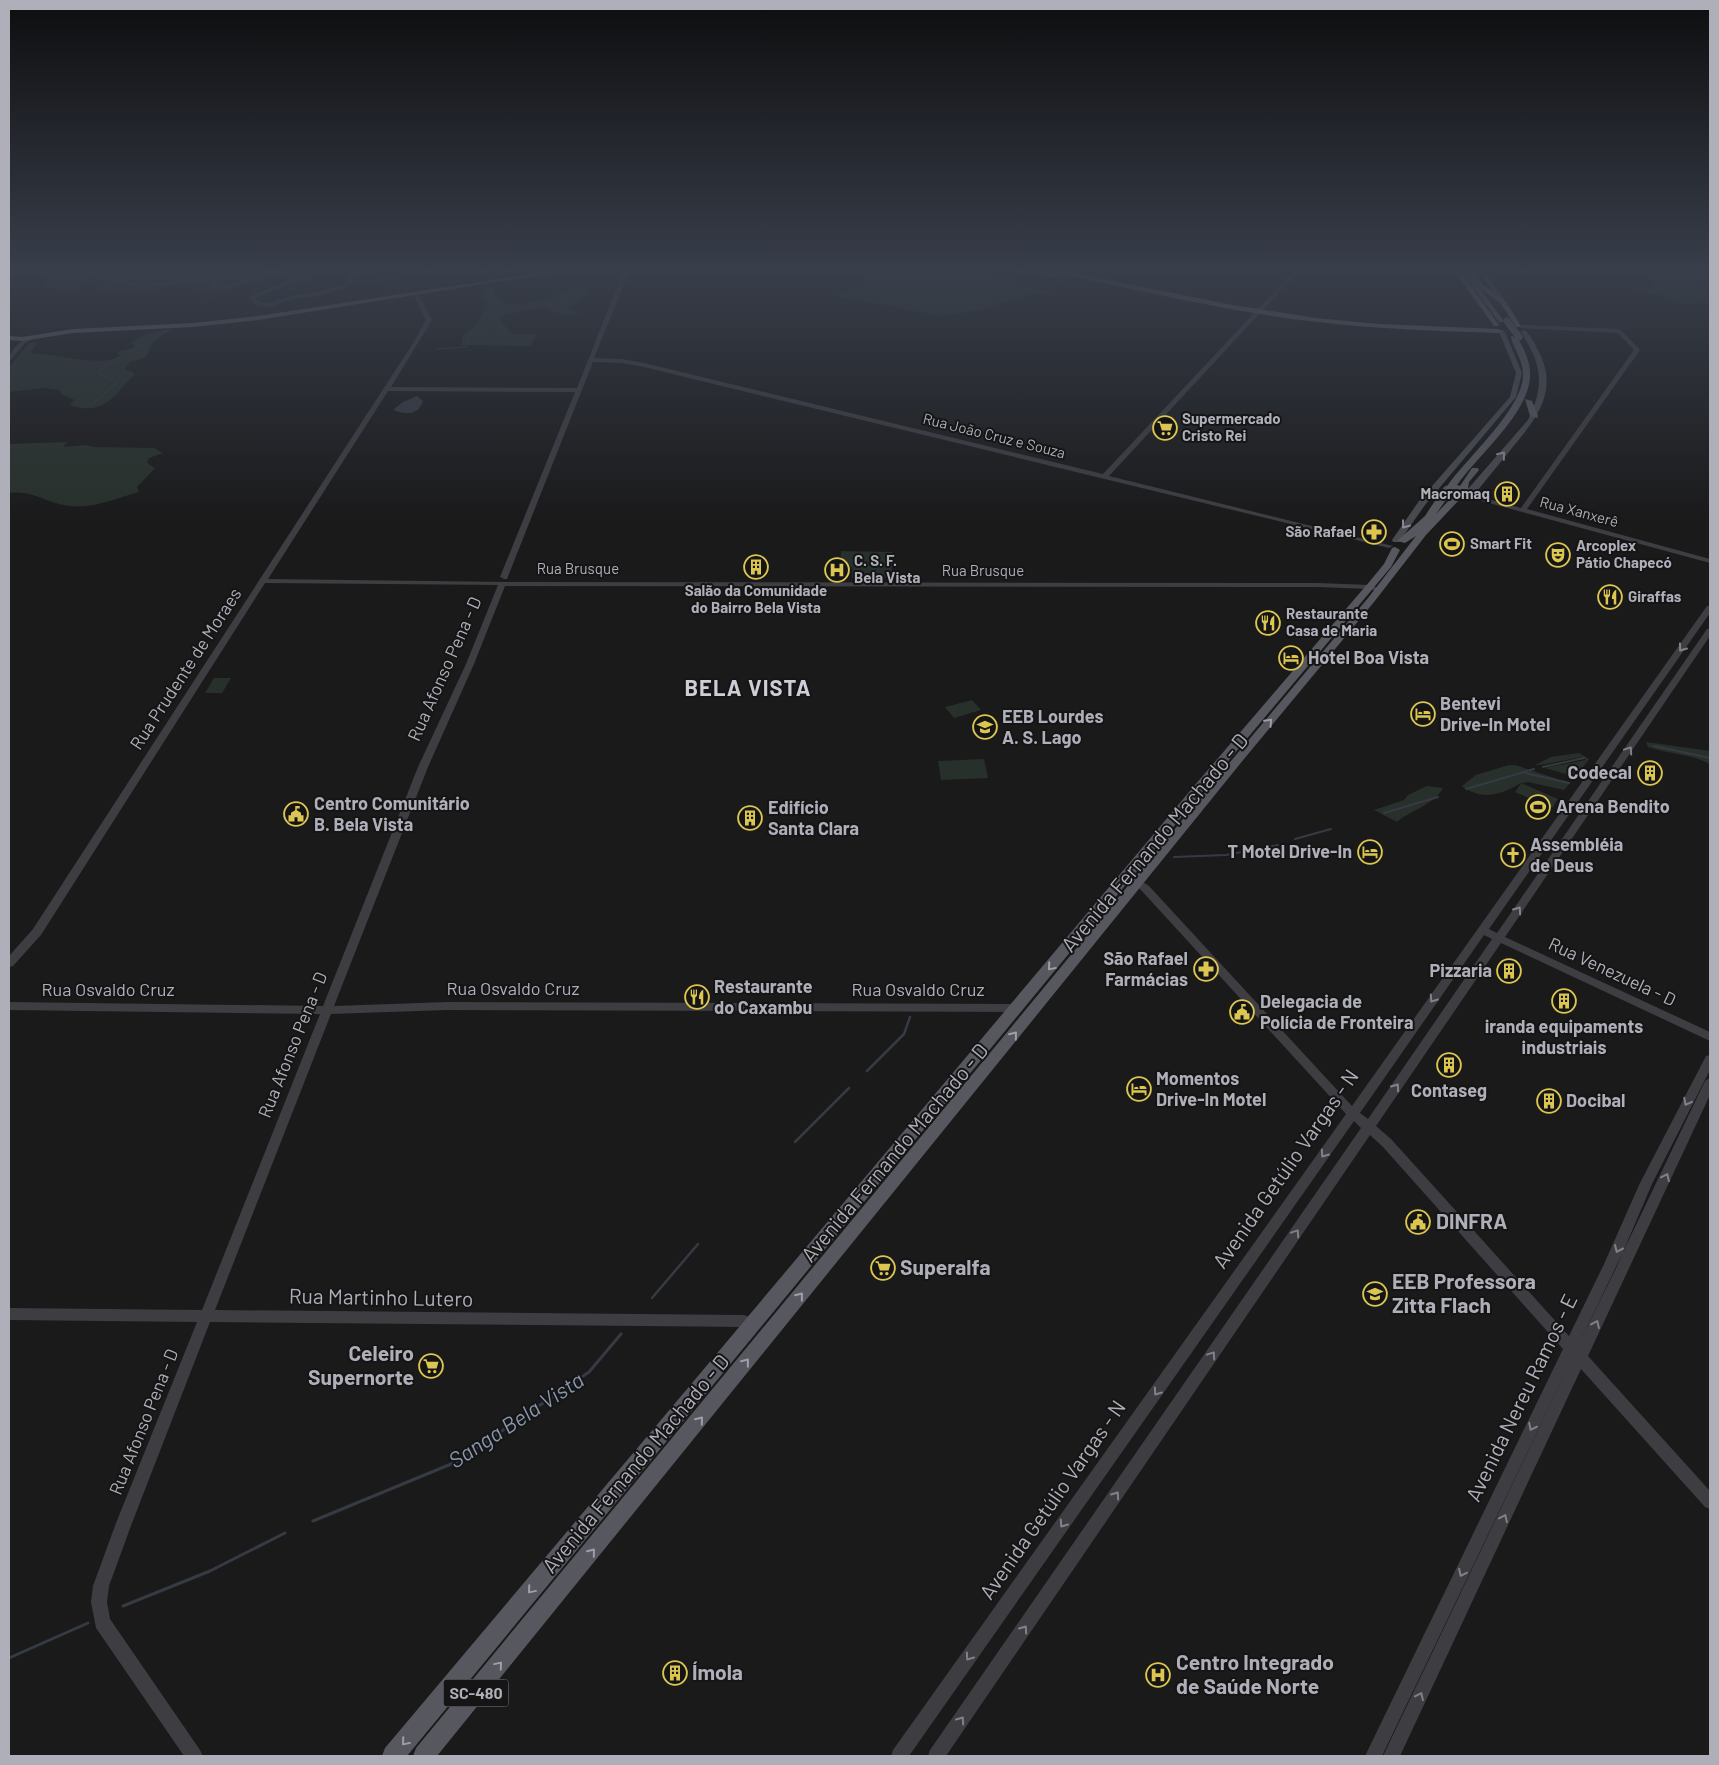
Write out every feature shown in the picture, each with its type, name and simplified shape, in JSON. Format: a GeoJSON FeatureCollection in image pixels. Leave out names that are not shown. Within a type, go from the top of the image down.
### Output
{"type":"FeatureCollection","features":[{"type":"Feature","properties":{"kind":"main road"},"geometry":{"type":"LineString","coordinates":[[1410,549],[1396,544],[1422,503],[1513,397],[1519,373],[1513,354]]}},
{"type":"Feature","properties":{"kind":"main road","name":"Avenida Fernando Machado - D"},"geometry":{"type":"LineString","coordinates":[[1376,586],[1388,565],[1396,544],[1410,538],[1518,406],[1526,386],[1525,354]]}},
{"type":"Feature","properties":{"kind":"main road","name":"Avenida Fernando Machado - D"},"geometry":{"type":"LineString","coordinates":[[1468,492],[1465,482],[1528,401],[1532,386],[1532,365],[1528,354]]}},
{"type":"Feature","properties":{"kind":"main road"},"geometry":{"type":"LineString","coordinates":[[1449,490],[1457,497],[1475,488],[1534,416],[1543,390],[1542,368],[1537,354]]}},
{"type":"Feature","properties":{"kind":"main road"},"geometry":{"type":"LineString","coordinates":[[1528,401],[1534,416]]}},
{"type":"Feature","properties":{"kind":"main road"},"geometry":{"type":"LineString","coordinates":[[1504,424],[1510,409],[1508,404]]}},
{"type":"Feature","properties":{"kind":"main road"},"geometry":{"type":"LineString","coordinates":[[1449,490],[1468,492]]}},
{"type":"Feature","properties":{"kind":"main road","name":"Avenida Fernando Machado - D"},"geometry":{"type":"LineString","coordinates":[[393,1756],[660,1435],[862,1220],[1133,879],[1376,586],[1457,497]]}},
{"type":"Feature","properties":{"kind":"main road","name":"Avenida Fernando Machado - D"},"geometry":{"type":"LineString","coordinates":[[424,1756],[676,1449],[761,1329],[868,1187],[1017,1008],[1133,879]]}},
{"type":"Feature","properties":{"kind":"main road"},"geometry":{"type":"LineString","coordinates":[[862,1220],[856,1212],[868,1187]]}},
{"type":"Feature","properties":{"kind":"main road"},"geometry":{"type":"LineString","coordinates":[[660,1435],[676,1449]]}},
{"type":"Feature","properties":{"kind":"main road"},"geometry":{"type":"LineString","coordinates":[[420,1724],[437,1740]]}},
{"type":"Feature","properties":{"kind":"street","name":"Rua Prudente de Moraes"},"geometry":{"type":"LineString","coordinates":[[9,963],[37,932],[408,354]]}},
{"type":"Feature","properties":{"kind":"street","name":"Rua Afonso Pena - D"},"geometry":{"type":"LineString","coordinates":[[194,1756],[102,1622],[99,1602],[102,1586],[124,1523],[423,767],[470,664],[593,354]]}},
{"type":"Feature","properties":{"kind":"street"},"geometry":{"type":"LineString","coordinates":[[1104,477],[1216,354]]}},
{"type":"Feature","properties":{"kind":"street"},"geometry":{"type":"LineString","coordinates":[[1522,512],[1634,354]]}},
{"type":"Feature","properties":{"kind":"street","name":"Rua João Cruz e Souza"},"geometry":{"type":"LineString","coordinates":[[591,360],[622,361],[644,365],[1104,477],[1396,544]]}},
{"type":"Feature","properties":{"kind":"street"},"geometry":{"type":"LineString","coordinates":[[387,390],[580,390]]}},
{"type":"Feature","properties":{"kind":"street","name":"Rua Xanxerê"},"geometry":{"type":"LineString","coordinates":[[1468,492],[1522,512],[1710,561]]}},
{"type":"Feature","properties":{"kind":"street","name":"Rua Brusque"},"geometry":{"type":"LineString","coordinates":[[265,579],[1338,584],[1376,586]]}},
{"type":"Feature","properties":{"kind":"street","name":"Avenida Getúlio Vargas - N"},"geometry":{"type":"LineString","coordinates":[[899,1756],[1710,608]]}},
{"type":"Feature","properties":{"kind":"street"},"geometry":{"type":"LineString","coordinates":[[936,1756],[1710,631]]}},
{"type":"Feature","properties":{"kind":"street"},"geometry":{"type":"LineString","coordinates":[[1133,879],[1352,1114],[1387,1144],[1576,1351],[1710,1502]]}},
{"type":"Feature","properties":{"kind":"street","name":"Rua Venezuela - D"},"geometry":{"type":"LineString","coordinates":[[1482,930],[1710,1037]]}},
{"type":"Feature","properties":{"kind":"street","name":"Rua Osvaldo Cruz"},"geometry":{"type":"LineString","coordinates":[[9,1006],[327,1010],[447,1006],[1017,1008]]}},
{"type":"Feature","properties":{"kind":"street","name":"Avenida Nereu Ramos - E"},"geometry":{"type":"LineString","coordinates":[[1373,1756],[1400,1718],[1708,1079],[1710,1059]]}},
{"type":"Feature","properties":{"kind":"street","name":"Rua Martinho Lutero"},"geometry":{"type":"LineString","coordinates":[[9,1314],[736,1321],[761,1329]]}},
{"type":"Feature","properties":{"kind":"street","name":"Avenida Nereu Ramos - E"},"geometry":{"type":"LineString","coordinates":[[1391,1756],[1400,1718]]}},
{"type":"Feature","properties":{"kind":"shaded area"},"geometry":{"type":"Polygon","coordinates":[[[20,354],[47,354],[93,361],[114,359],[120,355],[147,354],[146,357],[130,362],[125,369],[134,373],[134,375],[113,397],[99,406],[82,408],[70,405],[75,400],[63,395],[59,390],[43,388],[9,392],[9,367],[20,354]]]}},
{"type":"Feature","properties":{"kind":"shaded area"},"geometry":{"type":"Polygon","coordinates":[[[417,396],[423,401],[414,412],[402,413],[393,410],[403,402],[417,396]]]}},
{"type":"Feature","properties":{"kind":"shaded area"},"geometry":{"type":"Polygon","coordinates":[[[67,442],[63,447],[86,445],[93,447],[154,448],[163,453],[149,458],[147,463],[155,468],[137,487],[139,492],[105,502],[79,507],[54,503],[26,493],[9,493],[9,444],[67,442]]]}},
{"type":"Feature","properties":{"kind":"shaded area"},"geometry":{"type":"Polygon","coordinates":[[[841,551],[892,552],[892,578],[852,578],[852,567],[840,567],[841,551]]]}},
{"type":"Feature","properties":{"kind":"shaded area"},"geometry":{"type":"Polygon","coordinates":[[[214,678],[231,678],[222,693],[205,693],[214,678]]]}},
{"type":"Feature","properties":{"kind":"shaded area"},"geometry":{"type":"Polygon","coordinates":[[[972,700],[981,710],[954,718],[945,707],[972,700]]]}},
{"type":"Feature","properties":{"kind":"shaded area"},"geometry":{"type":"Polygon","coordinates":[[[1646,742],[1710,751],[1710,764],[1695,758],[1648,747],[1646,742]]]}},
{"type":"Feature","properties":{"kind":"shaded area"},"geometry":{"type":"Polygon","coordinates":[[[1579,753],[1589,759],[1576,777],[1545,768],[1586,760],[1583,757],[1535,765],[1551,757],[1579,753]]]}},
{"type":"Feature","properties":{"kind":"shaded area"},"geometry":{"type":"Polygon","coordinates":[[[984,759],[988,778],[941,780],[938,761],[984,759]]]}},
{"type":"Feature","properties":{"kind":"shaded area"},"geometry":{"type":"Polygon","coordinates":[[[1515,765],[1570,783],[1564,790],[1528,782],[1521,783],[1506,791],[1491,795],[1476,794],[1462,786],[1476,775],[1515,765]]]}},
{"type":"Feature","properties":{"kind":"shaded area"},"geometry":{"type":"Polygon","coordinates":[[[1521,783],[1558,799],[1552,808],[1515,792],[1521,783]]]}},
{"type":"Feature","properties":{"kind":"shaded area"},"geometry":{"type":"Polygon","coordinates":[[[1427,786],[1443,788],[1434,799],[1397,822],[1374,810],[1404,800],[1408,795],[1427,786]]]}},
{"type":"Feature","properties":{"kind":"waterway"},"geometry":{"type":"LineString","coordinates":[[90,406],[117,383],[100,374],[100,369],[125,354]]}},
{"type":"Feature","properties":{"kind":"waterway","name":"Sanga Bela Vista"},"geometry":{"type":"LineString","coordinates":[[1654,746],[1710,758]]}},
{"type":"Feature","properties":{"kind":"waterway","name":"Sanga Bela Vista"},"geometry":{"type":"LineString","coordinates":[[1543,767],[1584,758]]}},
{"type":"Feature","properties":{"kind":"waterway","name":"Sanga Bela Vista"},"geometry":{"type":"LineString","coordinates":[[1466,789],[1534,769]]}},
{"type":"Feature","properties":{"kind":"waterway"},"geometry":{"type":"LineString","coordinates":[[1525,773],[1569,783]]}},
{"type":"Feature","properties":{"kind":"waterway","name":"Sanga Bela Vista"},"geometry":{"type":"LineString","coordinates":[[1384,813],[1438,797]]}},
{"type":"Feature","properties":{"kind":"waterway","name":"Sanga Bela Vista"},"geometry":{"type":"LineString","coordinates":[[1295,839],[1331,829]]}},
{"type":"Feature","properties":{"kind":"waterway","name":"Sanga Bela Vista"},"geometry":{"type":"LineString","coordinates":[[1174,857],[1226,855],[1278,845]]}},
{"type":"Feature","properties":{"kind":"waterway","name":"Sanga Bela Vista"},"geometry":{"type":"LineString","coordinates":[[867,1071],[904,1034],[910,1017]]}},
{"type":"Feature","properties":{"kind":"waterway","name":"Sanga Bela Vista"},"geometry":{"type":"LineString","coordinates":[[795,1142],[849,1088]]}},
{"type":"Feature","properties":{"kind":"waterway","name":"Sanga Bela Vista"},"geometry":{"type":"LineString","coordinates":[[652,1298],[698,1244]]}},
{"type":"Feature","properties":{"kind":"waterway","name":"Sanga Bela Vista"},"geometry":{"type":"LineString","coordinates":[[313,1521],[456,1462],[589,1372],[621,1334]]}},
{"type":"Feature","properties":{"kind":"waterway","name":"Sanga Bela Vista"},"geometry":{"type":"LineString","coordinates":[[123,1606],[210,1571],[285,1533]]}},
{"type":"Feature","properties":{"kind":"waterway","name":"Sanga Bela Vista"},"geometry":{"type":"LineString","coordinates":[[9,1658],[88,1623]]}},
{"type":"Feature","properties":{"kind":"place","name":"Supermercado Cristo Rei"},"geometry":{"type":"Point","coordinates":[1165,428]}},
{"type":"Feature","properties":{"kind":"place","name":"Macromaq"},"geometry":{"type":"Point","coordinates":[1507,494]}},
{"type":"Feature","properties":{"kind":"place","name":"São Rafael"},"geometry":{"type":"Point","coordinates":[1374,532]}},
{"type":"Feature","properties":{"kind":"place","name":"Smart Fit"},"geometry":{"type":"Point","coordinates":[1452,544]}},
{"type":"Feature","properties":{"kind":"place","name":"Arcoplex Pátio Chapecó"},"geometry":{"type":"Point","coordinates":[1558,555]}},
{"type":"Feature","properties":{"kind":"place","name":"Salão da Comunidade do Bairro Bela Vista"},"geometry":{"type":"Point","coordinates":[756,567]}},
{"type":"Feature","properties":{"kind":"place","name":"C. S. F. Bela Vista"},"geometry":{"type":"Point","coordinates":[837,570]}},
{"type":"Feature","properties":{"kind":"place","name":"Giraffas"},"geometry":{"type":"Point","coordinates":[1610,597]}},
{"type":"Feature","properties":{"kind":"place","name":"Restaurante Casa de Maria"},"geometry":{"type":"Point","coordinates":[1268,623]}},
{"type":"Feature","properties":{"kind":"place","name":"Hotel Boa Vista"},"geometry":{"type":"Point","coordinates":[1291,658]}},
{"type":"Feature","properties":{"kind":"place","name":"Bentevi Drive-In Motel"},"geometry":{"type":"Point","coordinates":[1423,714]}},
{"type":"Feature","properties":{"kind":"place","name":"EEB Lourdes A. S. Lago"},"geometry":{"type":"Point","coordinates":[985,727]}},
{"type":"Feature","properties":{"kind":"place","name":"Codecal"},"geometry":{"type":"Point","coordinates":[1650,773]}},
{"type":"Feature","properties":{"kind":"place","name":"Arena Bendito"},"geometry":{"type":"Point","coordinates":[1538,807]}},
{"type":"Feature","properties":{"kind":"place","name":"Centro Comunitário B. Bela Vista"},"geometry":{"type":"Point","coordinates":[296,814]}},
{"type":"Feature","properties":{"kind":"place","name":"Edifício Santa Clara"},"geometry":{"type":"Point","coordinates":[750,818]}},
{"type":"Feature","properties":{"kind":"place","name":"T Motel Drive-In"},"geometry":{"type":"Point","coordinates":[1370,852]}},
{"type":"Feature","properties":{"kind":"place","name":"Assembléia de Deus"},"geometry":{"type":"Point","coordinates":[1513,855]}},
{"type":"Feature","properties":{"kind":"place","name":"São Rafael Farmácias"},"geometry":{"type":"Point","coordinates":[1206,969]}},
{"type":"Feature","properties":{"kind":"place","name":"Pizzaria"},"geometry":{"type":"Point","coordinates":[1509,971]}},
{"type":"Feature","properties":{"kind":"place","name":"Restaurante do Caxambu"},"geometry":{"type":"Point","coordinates":[697,997]}},
{"type":"Feature","properties":{"kind":"place","name":"iranda equipaments industriais"},"geometry":{"type":"Point","coordinates":[1564,1001]}},
{"type":"Feature","properties":{"kind":"place","name":"Delegacia de Polícia de Fronteira"},"geometry":{"type":"Point","coordinates":[1242,1012]}},
{"type":"Feature","properties":{"kind":"place","name":"Contaseg"},"geometry":{"type":"Point","coordinates":[1449,1065]}},
{"type":"Feature","properties":{"kind":"place","name":"Momentos Drive-In Motel"},"geometry":{"type":"Point","coordinates":[1139,1089]}},
{"type":"Feature","properties":{"kind":"place","name":"Docibal"},"geometry":{"type":"Point","coordinates":[1549,1101]}},
{"type":"Feature","properties":{"kind":"place","name":"DINFRA"},"geometry":{"type":"Point","coordinates":[1418,1222]}},
{"type":"Feature","properties":{"kind":"place","name":"Superalfa"},"geometry":{"type":"Point","coordinates":[883,1268]}},
{"type":"Feature","properties":{"kind":"place","name":"EEB Professora Zitta Flach"},"geometry":{"type":"Point","coordinates":[1375,1294]}},
{"type":"Feature","properties":{"kind":"place","name":"Celeiro Supernorte"},"geometry":{"type":"Point","coordinates":[431,1366]}},
{"type":"Feature","properties":{"kind":"place","name":"Ímola"},"geometry":{"type":"Point","coordinates":[675,1673]}},
{"type":"Feature","properties":{"kind":"place","name":"Centro Integrado de Saúde Norte"},"geometry":{"type":"Point","coordinates":[1158,1675]}},
{"type":"Feature","properties":{"kind":"district","name":"BELA VISTA"},"geometry":{"type":"Point","coordinates":[748,688]}}]}
